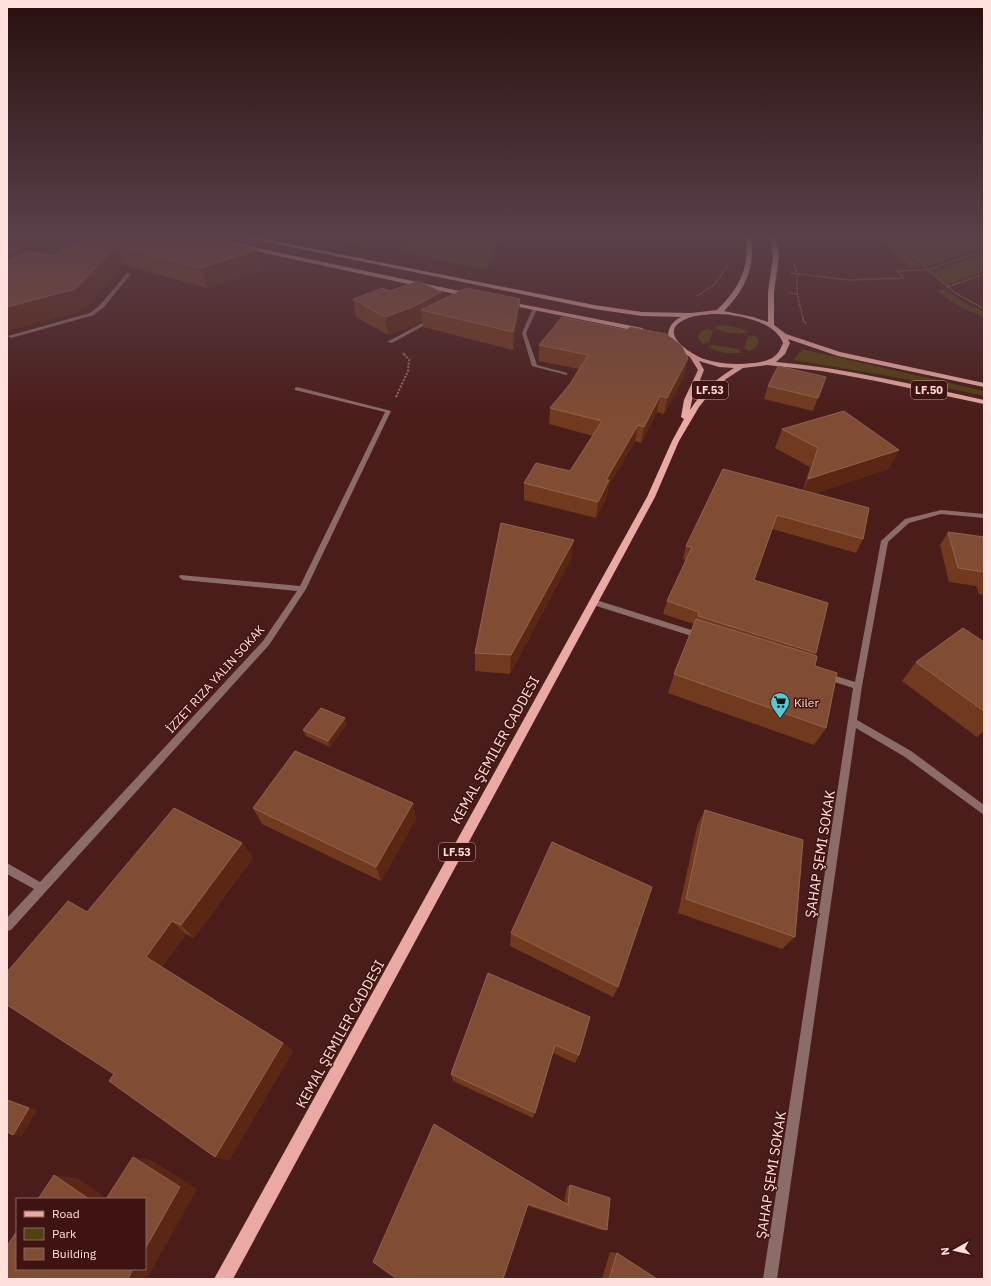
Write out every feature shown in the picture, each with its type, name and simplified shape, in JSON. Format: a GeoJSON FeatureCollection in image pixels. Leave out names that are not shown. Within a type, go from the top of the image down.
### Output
{"type":"FeatureCollection","features":[{"type":"Feature","properties":{"kind":"main road"},"geometry":{"type":"LineString","coordinates":[[469,295],[474,296]]}},
{"type":"Feature","properties":{"kind":"main road"},"geometry":{"type":"LineString","coordinates":[[534,295],[594,307],[642,314],[690,315]]}},
{"type":"Feature","properties":{"kind":"main road"},"geometry":{"type":"LineString","coordinates":[[719,312],[732,301],[735,295]]}},
{"type":"Feature","properties":{"kind":"main road"},"geometry":{"type":"LineString","coordinates":[[771,295],[771,326]]}},
{"type":"Feature","properties":{"kind":"main road"},"geometry":{"type":"LineString","coordinates":[[501,302],[647,331]]}},
{"type":"Feature","properties":{"kind":"main road","name":"LF.50"},"geometry":{"type":"LineString","coordinates":[[690,315],[719,312],[748,316],[771,326],[781,334],[785,340],[786,347],[782,354],[766,363]]}},
{"type":"Feature","properties":{"kind":"main road"},"geometry":{"type":"LineString","coordinates":[[674,343],[671,336],[672,330],[682,319],[690,315]]}},
{"type":"Feature","properties":{"kind":"main road","name":"LF.50"},"geometry":{"type":"LineString","coordinates":[[781,334],[838,354],[984,385]]}},
{"type":"Feature","properties":{"kind":"main road"},"geometry":{"type":"LineString","coordinates":[[663,337],[674,343]]}},
{"type":"Feature","properties":{"kind":"main road","name":"LF.50"},"geometry":{"type":"LineString","coordinates":[[674,343],[692,356],[715,364],[742,366],[766,363],[804,366],[836,371],[984,402]]}},
{"type":"Feature","properties":{"kind":"main road","name":"KEMAL ŞEMILER CADDESI"},"geometry":{"type":"LineString","coordinates":[[223,1279],[651,497],[684,421],[688,400],[701,370],[692,356]]}},
{"type":"Feature","properties":{"kind":"main road","name":"KEMAL ŞEMILER CADDESI"},"geometry":{"type":"LineString","coordinates":[[684,421],[698,402],[726,374],[742,366]]}},
{"type":"Feature","properties":{"kind":"street"},"geometry":{"type":"LineString","coordinates":[[11,336],[92,314],[110,295]]}},
{"type":"Feature","properties":{"kind":"street"},"geometry":{"type":"LineString","coordinates":[[467,300],[474,296]]}},
{"type":"Feature","properties":{"kind":"street"},"geometry":{"type":"LineString","coordinates":[[535,309],[524,333],[535,366],[565,374]]}},
{"type":"Feature","properties":{"kind":"street"},"geometry":{"type":"LineString","coordinates":[[390,342],[440,316]]}},
{"type":"Feature","properties":{"kind":"street"},"geometry":{"type":"LineString","coordinates":[[7,926],[266,642],[302,589],[388,411],[297,389]]}},
{"type":"Feature","properties":{"kind":"street","name":"ŞAHAP ŞEMI SOKAK"},"geometry":{"type":"LineString","coordinates":[[770,1279],[854,722],[858,686],[885,541],[907,521],[941,512],[984,516]]}},
{"type":"Feature","properties":{"kind":"street"},"geometry":{"type":"LineString","coordinates":[[183,577],[302,589]]}},
{"type":"Feature","properties":{"kind":"street"},"geometry":{"type":"LineString","coordinates":[[593,602],[707,638]]}},
{"type":"Feature","properties":{"kind":"street"},"geometry":{"type":"LineString","coordinates":[[820,674],[858,686]]}},
{"type":"Feature","properties":{"kind":"street"},"geometry":{"type":"LineString","coordinates":[[854,722],[908,754],[984,811]]}},
{"type":"Feature","properties":{"kind":"street"},"geometry":{"type":"LineString","coordinates":[[7,868],[41,888]]}},
{"type":"Feature","properties":{"kind":"path"},"geometry":{"type":"LineString","coordinates":[[958,295],[984,310]]}},
{"type":"Feature","properties":{"kind":"path"},"geometry":{"type":"LineString","coordinates":[[388,411],[408,371],[409,360],[390,342]]}},
{"type":"Feature","properties":{"kind":"green space"},"geometry":{"type":"Polygon","coordinates":[[[943,295],[953,295],[963,302],[984,312],[984,317],[960,307],[943,295]]]}},
{"type":"Feature","properties":{"kind":"green space"},"geometry":{"type":"Polygon","coordinates":[[[722,325],[740,328],[749,332],[731,333],[721,331],[714,327],[722,325]]]}},
{"type":"Feature","properties":{"kind":"green space"},"geometry":{"type":"Polygon","coordinates":[[[708,328],[713,331],[709,342],[703,344],[699,340],[699,334],[708,328]]]}},
{"type":"Feature","properties":{"kind":"green space"},"geometry":{"type":"Polygon","coordinates":[[[754,335],[758,339],[758,345],[749,351],[744,348],[748,337],[754,335]]]}},
{"type":"Feature","properties":{"kind":"green space"},"geometry":{"type":"Polygon","coordinates":[[[714,345],[738,349],[742,353],[725,353],[707,347],[714,345]]]}},
{"type":"Feature","properties":{"kind":"green space"},"geometry":{"type":"Polygon","coordinates":[[[802,349],[984,391],[984,396],[900,378],[794,360],[802,349]]]}},
{"type":"Feature","properties":{"kind":"building"},"geometry":{"type":"Polygon","coordinates":[[[7,295],[52,295],[7,307],[7,295]]]}},
{"type":"Feature","properties":{"kind":"building"},"geometry":{"type":"Polygon","coordinates":[[[364,295],[435,295],[413,307],[385,317],[353,299],[364,295]]]}},
{"type":"Feature","properties":{"kind":"building"},"geometry":{"type":"Polygon","coordinates":[[[452,295],[500,295],[520,299],[513,332],[421,310],[452,295]]]}},
{"type":"Feature","properties":{"kind":"building"},"geometry":{"type":"Polygon","coordinates":[[[562,317],[627,330],[630,327],[666,334],[681,345],[688,358],[667,398],[660,396],[644,427],[638,425],[606,480],[609,480],[598,502],[524,483],[536,463],[570,471],[602,421],[550,408],[570,384],[588,355],[539,345],[562,317]]]}},
{"type":"Feature","properties":{"kind":"building"},"geometry":{"type":"Polygon","coordinates":[[[778,366],[826,377],[818,398],[768,386],[778,366]]]}},
{"type":"Feature","properties":{"kind":"building"},"geometry":{"type":"Polygon","coordinates":[[[844,411],[899,450],[808,479],[818,448],[782,429],[844,411]]]}},
{"type":"Feature","properties":{"kind":"building"},"geometry":{"type":"Polygon","coordinates":[[[723,469],[869,508],[863,539],[777,515],[754,580],[828,603],[816,653],[698,616],[699,612],[667,601],[692,547],[686,546],[723,469]]]}},
{"type":"Feature","properties":{"kind":"building"},"geometry":{"type":"Polygon","coordinates":[[[501,523],[574,540],[511,655],[475,653],[501,523]]]}},
{"type":"Feature","properties":{"kind":"building"},"geometry":{"type":"Polygon","coordinates":[[[948,532],[984,537],[984,572],[958,568],[948,532]]]}},
{"type":"Feature","properties":{"kind":"building"},"geometry":{"type":"Polygon","coordinates":[[[696,619],[817,656],[815,666],[837,673],[826,728],[674,674],[696,619]]]}},
{"type":"Feature","properties":{"kind":"building"},"geometry":{"type":"Polygon","coordinates":[[[963,628],[984,642],[984,711],[916,662],[963,628]]]}},
{"type":"Feature","properties":{"kind":"building"},"geometry":{"type":"Polygon","coordinates":[[[321,708],[345,718],[328,741],[303,730],[321,708]]]}},
{"type":"Feature","properties":{"kind":"building"},"geometry":{"type":"Polygon","coordinates":[[[295,751],[413,803],[376,867],[253,808],[295,751]]]}},
{"type":"Feature","properties":{"kind":"building"},"geometry":{"type":"Polygon","coordinates":[[[174,808],[242,843],[181,925],[172,921],[146,957],[283,1043],[215,1157],[109,1081],[114,1074],[7,1005],[7,972],[68,901],[87,912],[174,808]]]}},
{"type":"Feature","properties":{"kind":"building"},"geometry":{"type":"Polygon","coordinates":[[[705,810],[803,840],[795,937],[686,899],[705,810]]]}},
{"type":"Feature","properties":{"kind":"building"},"geometry":{"type":"Polygon","coordinates":[[[552,842],[652,887],[618,987],[511,933],[552,842]]]}},
{"type":"Feature","properties":{"kind":"building"},"geometry":{"type":"Polygon","coordinates":[[[488,973],[590,1017],[579,1055],[555,1045],[535,1113],[451,1074],[488,973]]]}},
{"type":"Feature","properties":{"kind":"building"},"geometry":{"type":"Polygon","coordinates":[[[7,1100],[29,1108],[13,1135],[7,1132],[7,1100]]]}},
{"type":"Feature","properties":{"kind":"building"},"geometry":{"type":"Polygon","coordinates":[[[434,1124],[568,1205],[570,1185],[610,1198],[607,1230],[528,1204],[503,1279],[397,1279],[373,1262],[434,1124]]]}},
{"type":"Feature","properties":{"kind":"building"},"geometry":{"type":"Polygon","coordinates":[[[133,1157],[180,1187],[146,1247],[146,1198],[107,1198],[133,1157]]]}},
{"type":"Feature","properties":{"kind":"building"},"geometry":{"type":"Polygon","coordinates":[[[54,1175],[88,1198],[39,1198],[54,1175]]]}},
{"type":"Feature","properties":{"kind":"building"},"geometry":{"type":"Polygon","coordinates":[[[16,1232],[16,1270],[132,1270],[128,1279],[9,1279],[7,1278],[7,1246],[16,1232]]]}},
{"type":"Feature","properties":{"kind":"building"},"geometry":{"type":"Polygon","coordinates":[[[617,1253],[657,1279],[609,1279],[617,1253]]]}},
{"type":"Feature","properties":{"kind":"place","name":"Kiler"},"geometry":{"type":"Point","coordinates":[780,719]}}]}
